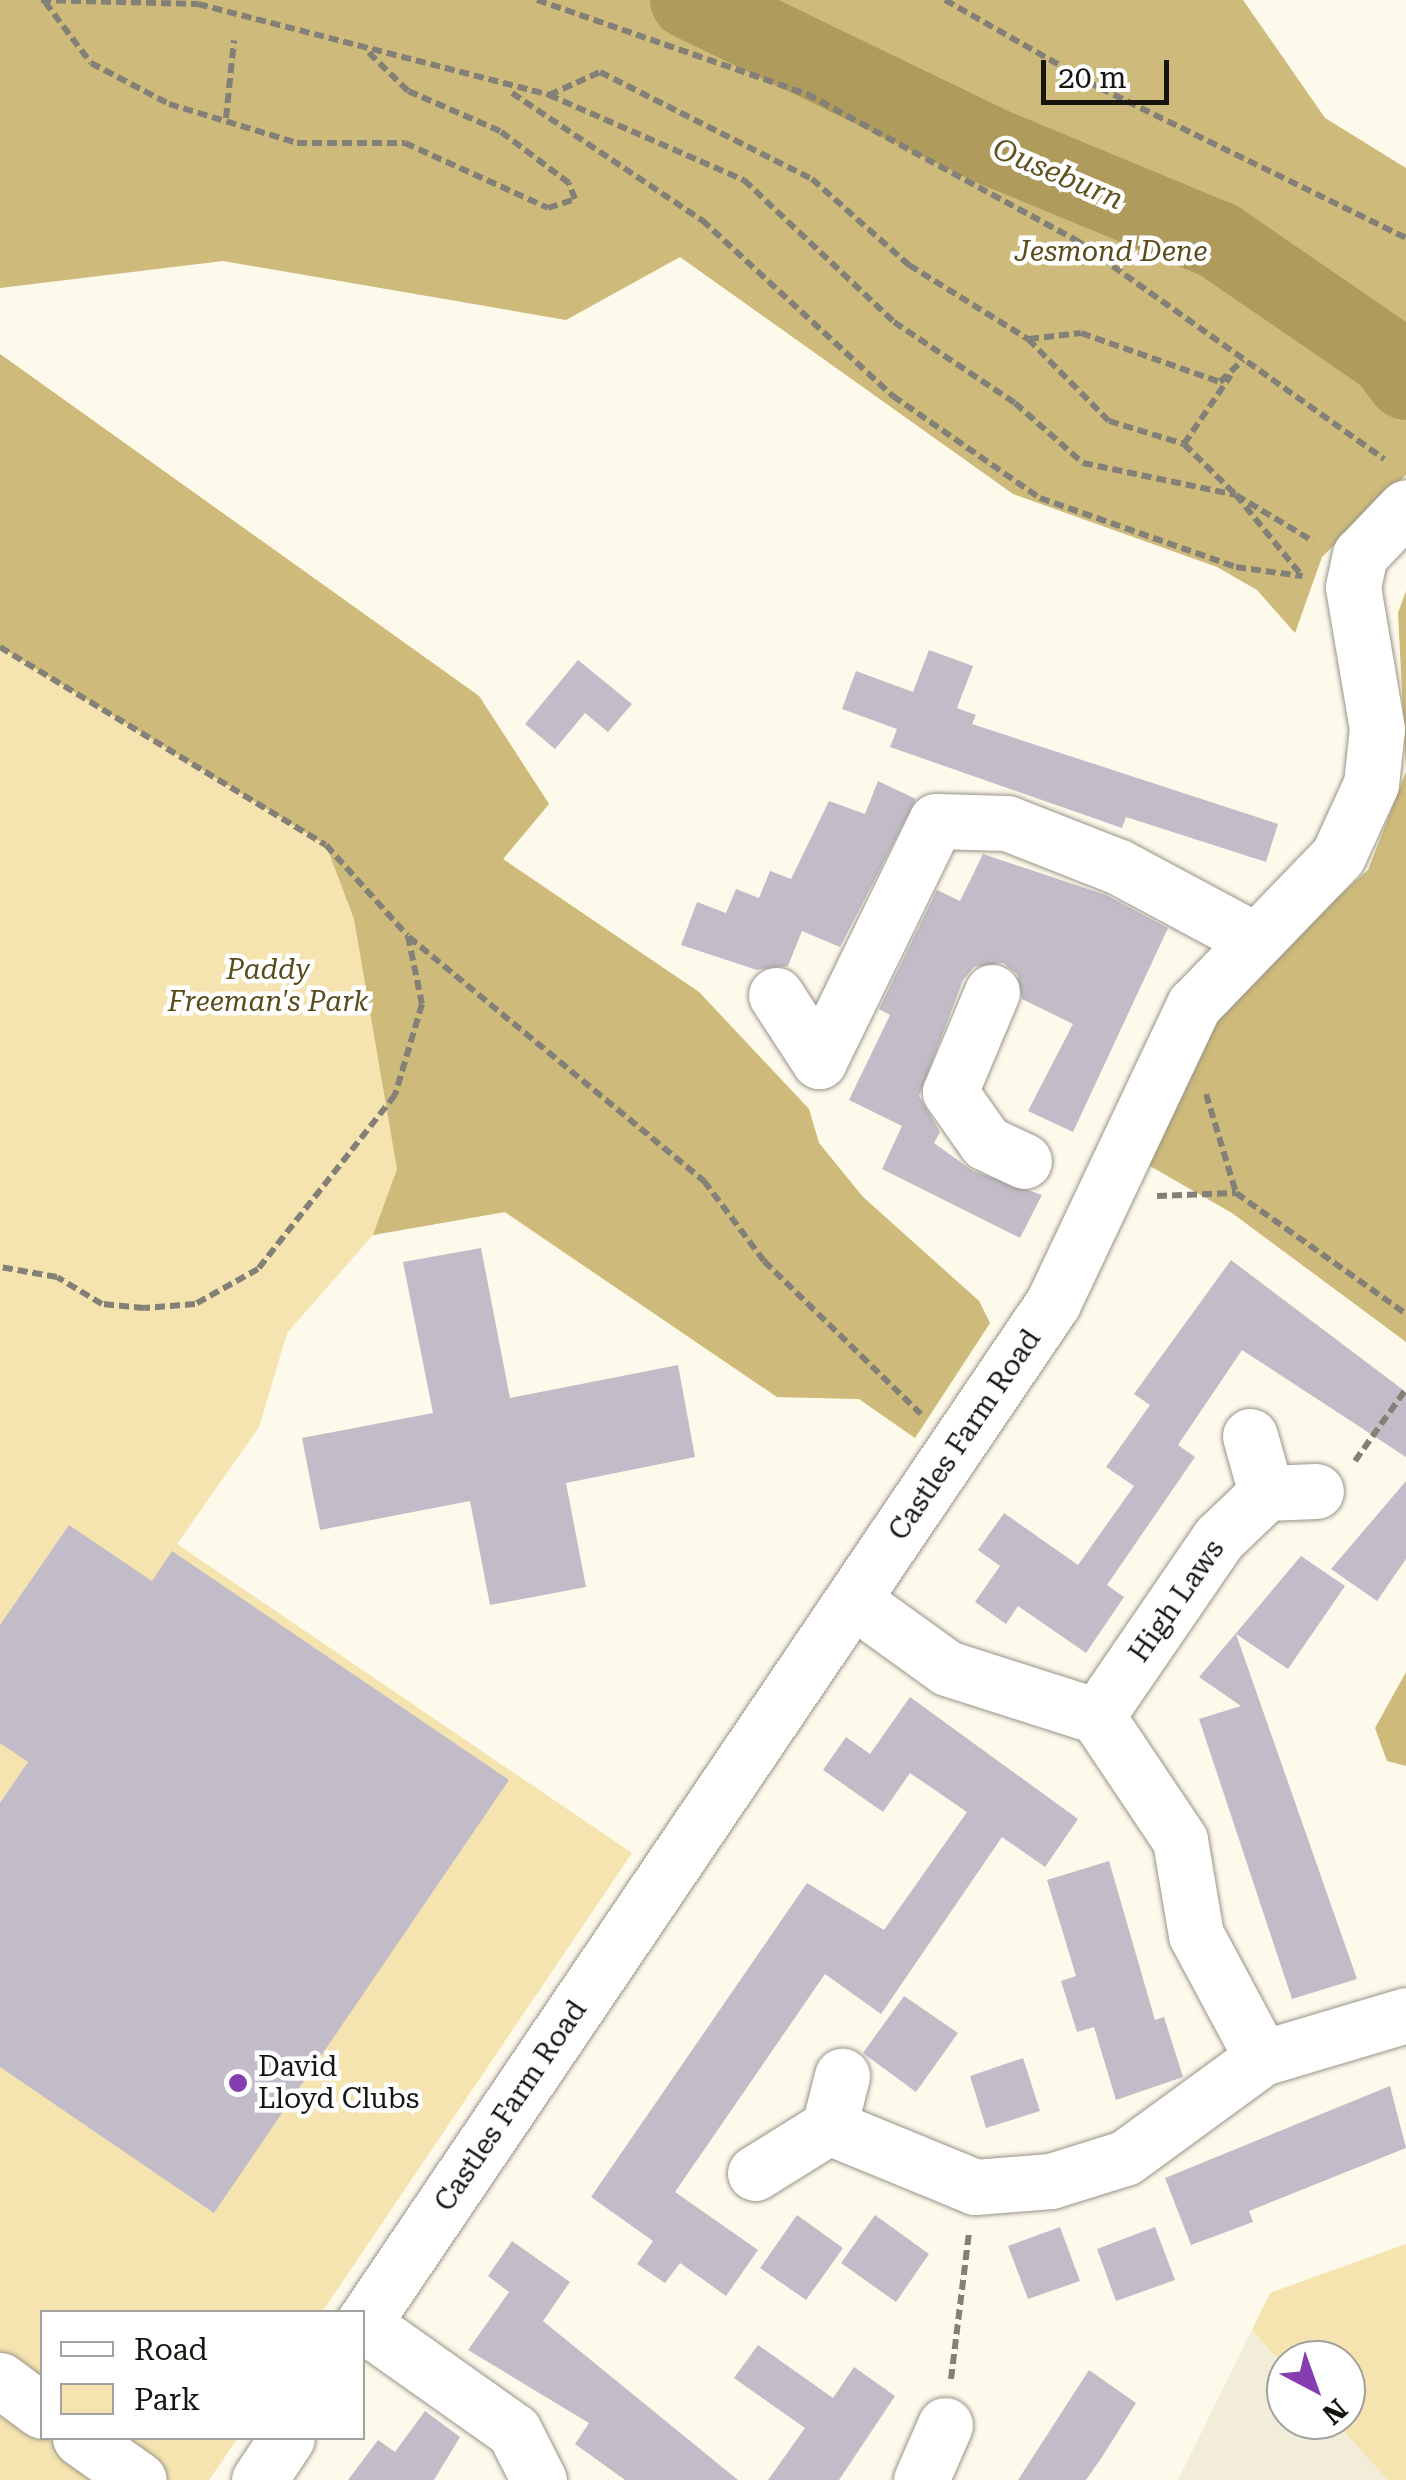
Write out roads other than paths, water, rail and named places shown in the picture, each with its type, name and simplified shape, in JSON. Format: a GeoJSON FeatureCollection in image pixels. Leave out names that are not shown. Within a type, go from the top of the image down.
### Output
{"type":"FeatureCollection","features":[{"type":"Feature","properties":{"kind":"street","name":"Castles Farm Road"},"geometry":{"type":"LineString","coordinates":[[365,2321],[1053,1302],[1184,1023],[1255,940],[1338,856],[1372,784],[1378,730],[1353,587],[1360,556],[1390,499]]}},
{"type":"Feature","properties":{"kind":"street"},"geometry":{"type":"LineString","coordinates":[[776,994],[820,1061],[936,821],[1008,823],[1118,867],[1255,940]]}},
{"type":"Feature","properties":{"kind":"street"},"geometry":{"type":"LineString","coordinates":[[992,992],[950,1092],[986,1143],[1101,1199]]}},
{"type":"Feature","properties":{"kind":"street","name":"High Laws"},"geometry":{"type":"LineString","coordinates":[[1097,1716],[1219,1538],[1291,1492],[1250,1436]]}},
{"type":"Feature","properties":{"kind":"street"},"geometry":{"type":"LineString","coordinates":[[854,1601],[946,1668],[1097,1716],[1180,1840],[1196,1935],[1262,2058]]}},
{"type":"Feature","properties":{"kind":"street"},"geometry":{"type":"LineString","coordinates":[[754,2173],[835,2101],[975,2186],[1052,2181],[1125,2158],[1193,2117],[1262,2058],[1406,2015]]}},
{"type":"Feature","properties":{"kind":"street"},"geometry":{"type":"LineString","coordinates":[[365,2325],[514,2430],[540,2480]]}},
{"type":"Feature","properties":{"kind":"street"},"geometry":{"type":"LineString","coordinates":[[0,2380],[40,2410]]}},
{"type":"Feature","properties":{"kind":"street"},"geometry":{"type":"LineString","coordinates":[[922,2480],[945,2424]]}},
{"type":"Feature","properties":{"kind":"street"},"geometry":{"type":"LineString","coordinates":[[83,2440],[139,2480]]}},
{"type":"Feature","properties":{"kind":"street"},"geometry":{"type":"LineString","coordinates":[[259,2480],[286,2440]]}},
{"type":"Feature","properties":{"kind":"waterway","name":"Ouseburn"},"geometry":{"type":"LineString","coordinates":[[689,0],[993,147],[1218,240],[1388,357],[1406,381]]}},
{"type":"Feature","properties":{"kind":"place","name":"David Lloyd Clubs"},"geometry":{"type":"Point","coordinates":[238,2083]}},
{"type":"Feature","properties":{"kind":"park label","name":"Jesmond Dene"},"geometry":{"type":"Point","coordinates":[1111,252]}},
{"type":"Feature","properties":{"kind":"park label","name":"Paddy Freeman's Park"},"geometry":{"type":"Point","coordinates":[268,986]}}]}
